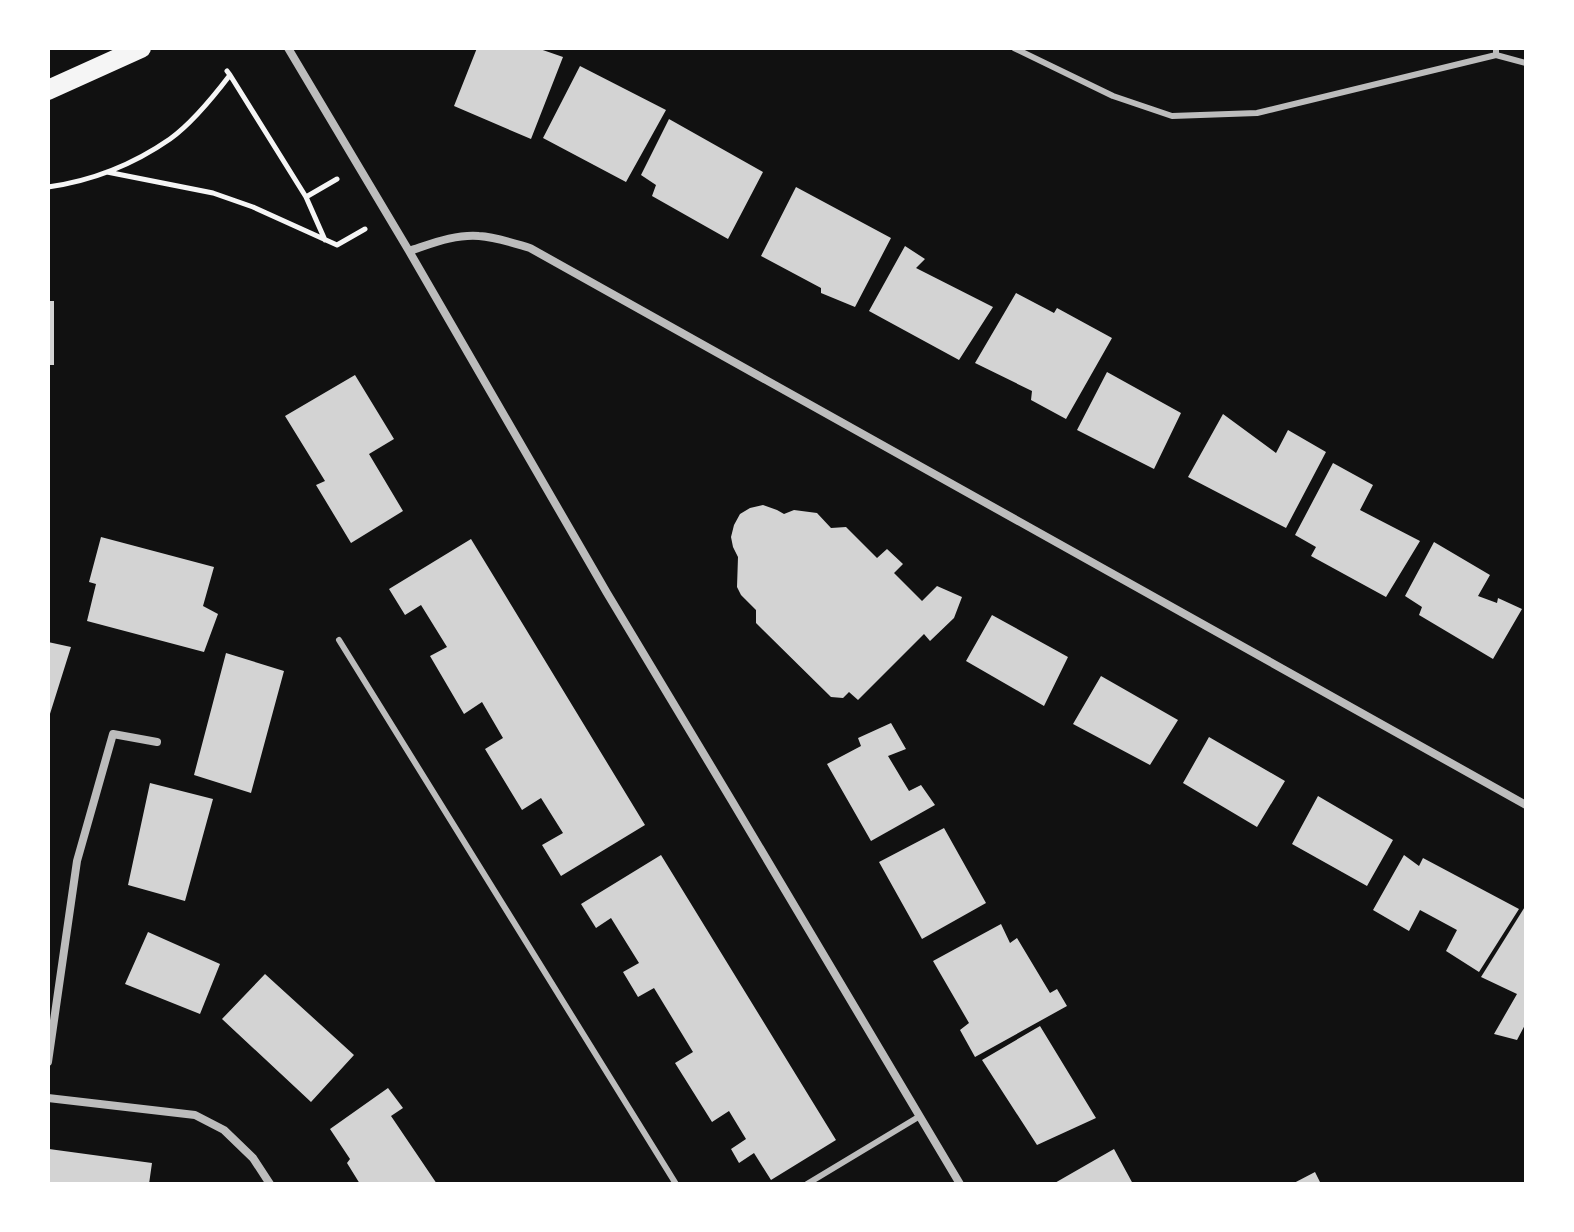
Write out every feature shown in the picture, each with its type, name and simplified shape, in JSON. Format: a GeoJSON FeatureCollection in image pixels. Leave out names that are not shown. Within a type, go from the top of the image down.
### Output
{"type":"FeatureCollection","features":[{"type":"Feature","properties":{"kind":"main road"},"geometry":{"type":"LineString","coordinates":[[48,90],[141,48]]}},
{"type":"Feature","properties":{"kind":"street"},"geometry":{"type":"LineString","coordinates":[[288,48],[607,593],[960,1184]]}},
{"type":"Feature","properties":{"kind":"street"},"geometry":{"type":"LineString","coordinates":[[409,251],[447,239],[475,235],[530,248],[1526,805]]}},
{"type":"Feature","properties":{"kind":"street"},"geometry":{"type":"LineString","coordinates":[[48,1062],[77,861],[113,734],[157,742]]}},
{"type":"Feature","properties":{"kind":"street"},"geometry":{"type":"LineString","coordinates":[[48,1098],[195,1115],[224,1130],[253,1158],[270,1184]]}},
{"type":"Feature","properties":{"kind":"lane"},"geometry":{"type":"LineString","coordinates":[[1014,48],[1113,96],[1172,116],[1257,113],[1496,52],[1526,63]]}},
{"type":"Feature","properties":{"kind":"lane"},"geometry":{"type":"LineString","coordinates":[[339,640],[676,1184]]}},
{"type":"Feature","properties":{"kind":"lane"},"geometry":{"type":"LineString","coordinates":[[807,1184],[920,1116]]}},
{"type":"Feature","properties":{"kind":"path"},"geometry":{"type":"LineString","coordinates":[[48,187],[107,172],[172,138],[212,97],[228,73],[306,197],[325,240]]}},
{"type":"Feature","properties":{"kind":"path"},"geometry":{"type":"LineString","coordinates":[[306,197],[358,166]]}},
{"type":"Feature","properties":{"kind":"path"},"geometry":{"type":"LineString","coordinates":[[107,172],[213,193],[253,207],[337,245],[388,216]]}},
{"type":"Feature","properties":{"kind":"building"},"geometry":{"type":"Polygon","coordinates":[[[477,48],[537,48],[563,57],[531,139],[454,106],[477,48]]]}},
{"type":"Feature","properties":{"kind":"building"},"geometry":{"type":"Polygon","coordinates":[[[580,66],[666,110],[626,182],[543,138],[580,66]]]}},
{"type":"Feature","properties":{"kind":"building"},"geometry":{"type":"Polygon","coordinates":[[[669,119],[763,172],[728,239],[652,196],[656,185],[641,175],[669,119]]]}},
{"type":"Feature","properties":{"kind":"building"},"geometry":{"type":"Polygon","coordinates":[[[796,187],[891,238],[855,307],[821,293],[821,288],[761,256],[796,187]]]}},
{"type":"Feature","properties":{"kind":"building"},"geometry":{"type":"Polygon","coordinates":[[[905,246],[925,259],[916,268],[993,307],[959,360],[869,311],[905,246]]]}},
{"type":"Feature","properties":{"kind":"building"},"geometry":{"type":"Polygon","coordinates":[[[1016,293],[1054,313],[1057,308],[1112,338],[1066,419],[1031,400],[1032,391],[975,363],[1016,293]]]}},
{"type":"Feature","properties":{"kind":"building"},"geometry":{"type":"Polygon","coordinates":[[[48,301],[54,301],[54,365],[48,365],[48,301]]]}},
{"type":"Feature","properties":{"kind":"building"},"geometry":{"type":"Polygon","coordinates":[[[1107,372],[1181,413],[1154,469],[1077,430],[1107,372]]]}},
{"type":"Feature","properties":{"kind":"building"},"geometry":{"type":"Polygon","coordinates":[[[355,375],[394,439],[369,454],[403,511],[351,543],[316,485],[325,481],[285,416],[355,375]]]}},
{"type":"Feature","properties":{"kind":"building"},"geometry":{"type":"Polygon","coordinates":[[[1223,414],[1276,453],[1288,430],[1326,452],[1286,528],[1188,477],[1223,414]]]}},
{"type":"Feature","properties":{"kind":"building"},"geometry":{"type":"Polygon","coordinates":[[[1333,463],[1373,485],[1360,510],[1420,541],[1386,597],[1311,556],[1316,547],[1295,535],[1333,463]]]}},
{"type":"Feature","properties":{"kind":"building"},"geometry":{"type":"Polygon","coordinates":[[[763,505],[784,514],[794,510],[817,513],[831,528],[846,527],[877,558],[887,549],[903,564],[894,573],[922,601],[937,586],[962,597],[954,618],[930,641],[924,634],[858,700],[849,692],[843,698],[831,697],[756,623],[756,610],[737,587],[738,557],[731,537],[734,525],[740,514],[763,505]]]}},
{"type":"Feature","properties":{"kind":"building"},"geometry":{"type":"Polygon","coordinates":[[[101,537],[214,567],[203,606],[218,614],[204,652],[87,621],[96,584],[89,582],[101,537]]]}},
{"type":"Feature","properties":{"kind":"building"},"geometry":{"type":"Polygon","coordinates":[[[471,539],[645,825],[561,876],[542,845],[563,833],[541,798],[522,810],[485,749],[503,738],[482,702],[464,714],[430,656],[447,647],[421,605],[405,615],[389,589],[471,539]]]}},
{"type":"Feature","properties":{"kind":"building"},"geometry":{"type":"Polygon","coordinates":[[[1434,542],[1490,575],[1478,596],[1497,603],[1498,598],[1522,609],[1493,659],[1419,615],[1422,607],[1405,596],[1434,542]]]}},
{"type":"Feature","properties":{"kind":"building"},"geometry":{"type":"Polygon","coordinates":[[[992,615],[1068,657],[1044,706],[966,661],[992,615]]]}},
{"type":"Feature","properties":{"kind":"building"},"geometry":{"type":"Polygon","coordinates":[[[48,642],[71,647],[49,717],[48,717],[48,642]]]}},
{"type":"Feature","properties":{"kind":"building"},"geometry":{"type":"Polygon","coordinates":[[[226,653],[284,671],[251,793],[194,775],[226,653]]]}},
{"type":"Feature","properties":{"kind":"building"},"geometry":{"type":"Polygon","coordinates":[[[1101,676],[1178,720],[1150,765],[1073,724],[1101,676]]]}},
{"type":"Feature","properties":{"kind":"building"},"geometry":{"type":"Polygon","coordinates":[[[891,723],[906,749],[888,756],[909,791],[921,785],[935,805],[871,841],[827,764],[861,746],[858,738],[891,723]]]}},
{"type":"Feature","properties":{"kind":"building"},"geometry":{"type":"Polygon","coordinates":[[[1209,737],[1285,781],[1257,827],[1183,783],[1209,737]]]}},
{"type":"Feature","properties":{"kind":"building"},"geometry":{"type":"Polygon","coordinates":[[[150,783],[213,799],[185,901],[128,885],[150,783]]]}},
{"type":"Feature","properties":{"kind":"building"},"geometry":{"type":"Polygon","coordinates":[[[1318,796],[1393,840],[1367,886],[1292,844],[1318,796]]]}},
{"type":"Feature","properties":{"kind":"building"},"geometry":{"type":"Polygon","coordinates":[[[944,828],[986,903],[922,939],[879,862],[944,828]]]}},
{"type":"Feature","properties":{"kind":"building"},"geometry":{"type":"Polygon","coordinates":[[[661,855],[836,1140],[771,1180],[754,1153],[739,1163],[731,1149],[746,1139],[729,1111],[712,1122],[675,1063],[693,1052],[654,988],[638,997],[623,972],[639,963],[611,918],[596,928],[581,904],[661,855]]]}},
{"type":"Feature","properties":{"kind":"building"},"geometry":{"type":"Polygon","coordinates":[[[1404,855],[1419,866],[1423,858],[1519,909],[1479,972],[1446,951],[1457,930],[1420,910],[1409,931],[1373,910],[1404,855]]]}},
{"type":"Feature","properties":{"kind":"building"},"geometry":{"type":"Polygon","coordinates":[[[1526,905],[1526,1023],[1517,1040],[1494,1034],[1517,994],[1481,977],[1526,905]]]}},
{"type":"Feature","properties":{"kind":"building"},"geometry":{"type":"Polygon","coordinates":[[[1001,924],[1010,943],[1017,938],[1050,993],[1057,989],[1067,1006],[975,1057],[960,1030],[969,1023],[933,961],[1001,924]]]}},
{"type":"Feature","properties":{"kind":"building"},"geometry":{"type":"Polygon","coordinates":[[[148,932],[220,964],[200,1014],[125,984],[148,932]]]}},
{"type":"Feature","properties":{"kind":"building"},"geometry":{"type":"Polygon","coordinates":[[[265,974],[354,1055],[311,1102],[222,1019],[265,974]]]}},
{"type":"Feature","properties":{"kind":"building"},"geometry":{"type":"Polygon","coordinates":[[[1040,1026],[1096,1118],[1037,1145],[982,1060],[1040,1026]]]}},
{"type":"Feature","properties":{"kind":"building"},"geometry":{"type":"Polygon","coordinates":[[[388,1088],[403,1108],[391,1116],[437,1184],[360,1184],[347,1163],[350,1159],[330,1129],[388,1088]]]}},
{"type":"Feature","properties":{"kind":"building"},"geometry":{"type":"Polygon","coordinates":[[[49,1149],[152,1163],[149,1184],[48,1184],[49,1149]]]}},
{"type":"Feature","properties":{"kind":"building"},"geometry":{"type":"Polygon","coordinates":[[[1114,1149],[1133,1184],[1053,1184],[1114,1149]]]}},
{"type":"Feature","properties":{"kind":"building"},"geometry":{"type":"Polygon","coordinates":[[[1315,1172],[1321,1184],[1292,1184],[1315,1172]]]}}]}
